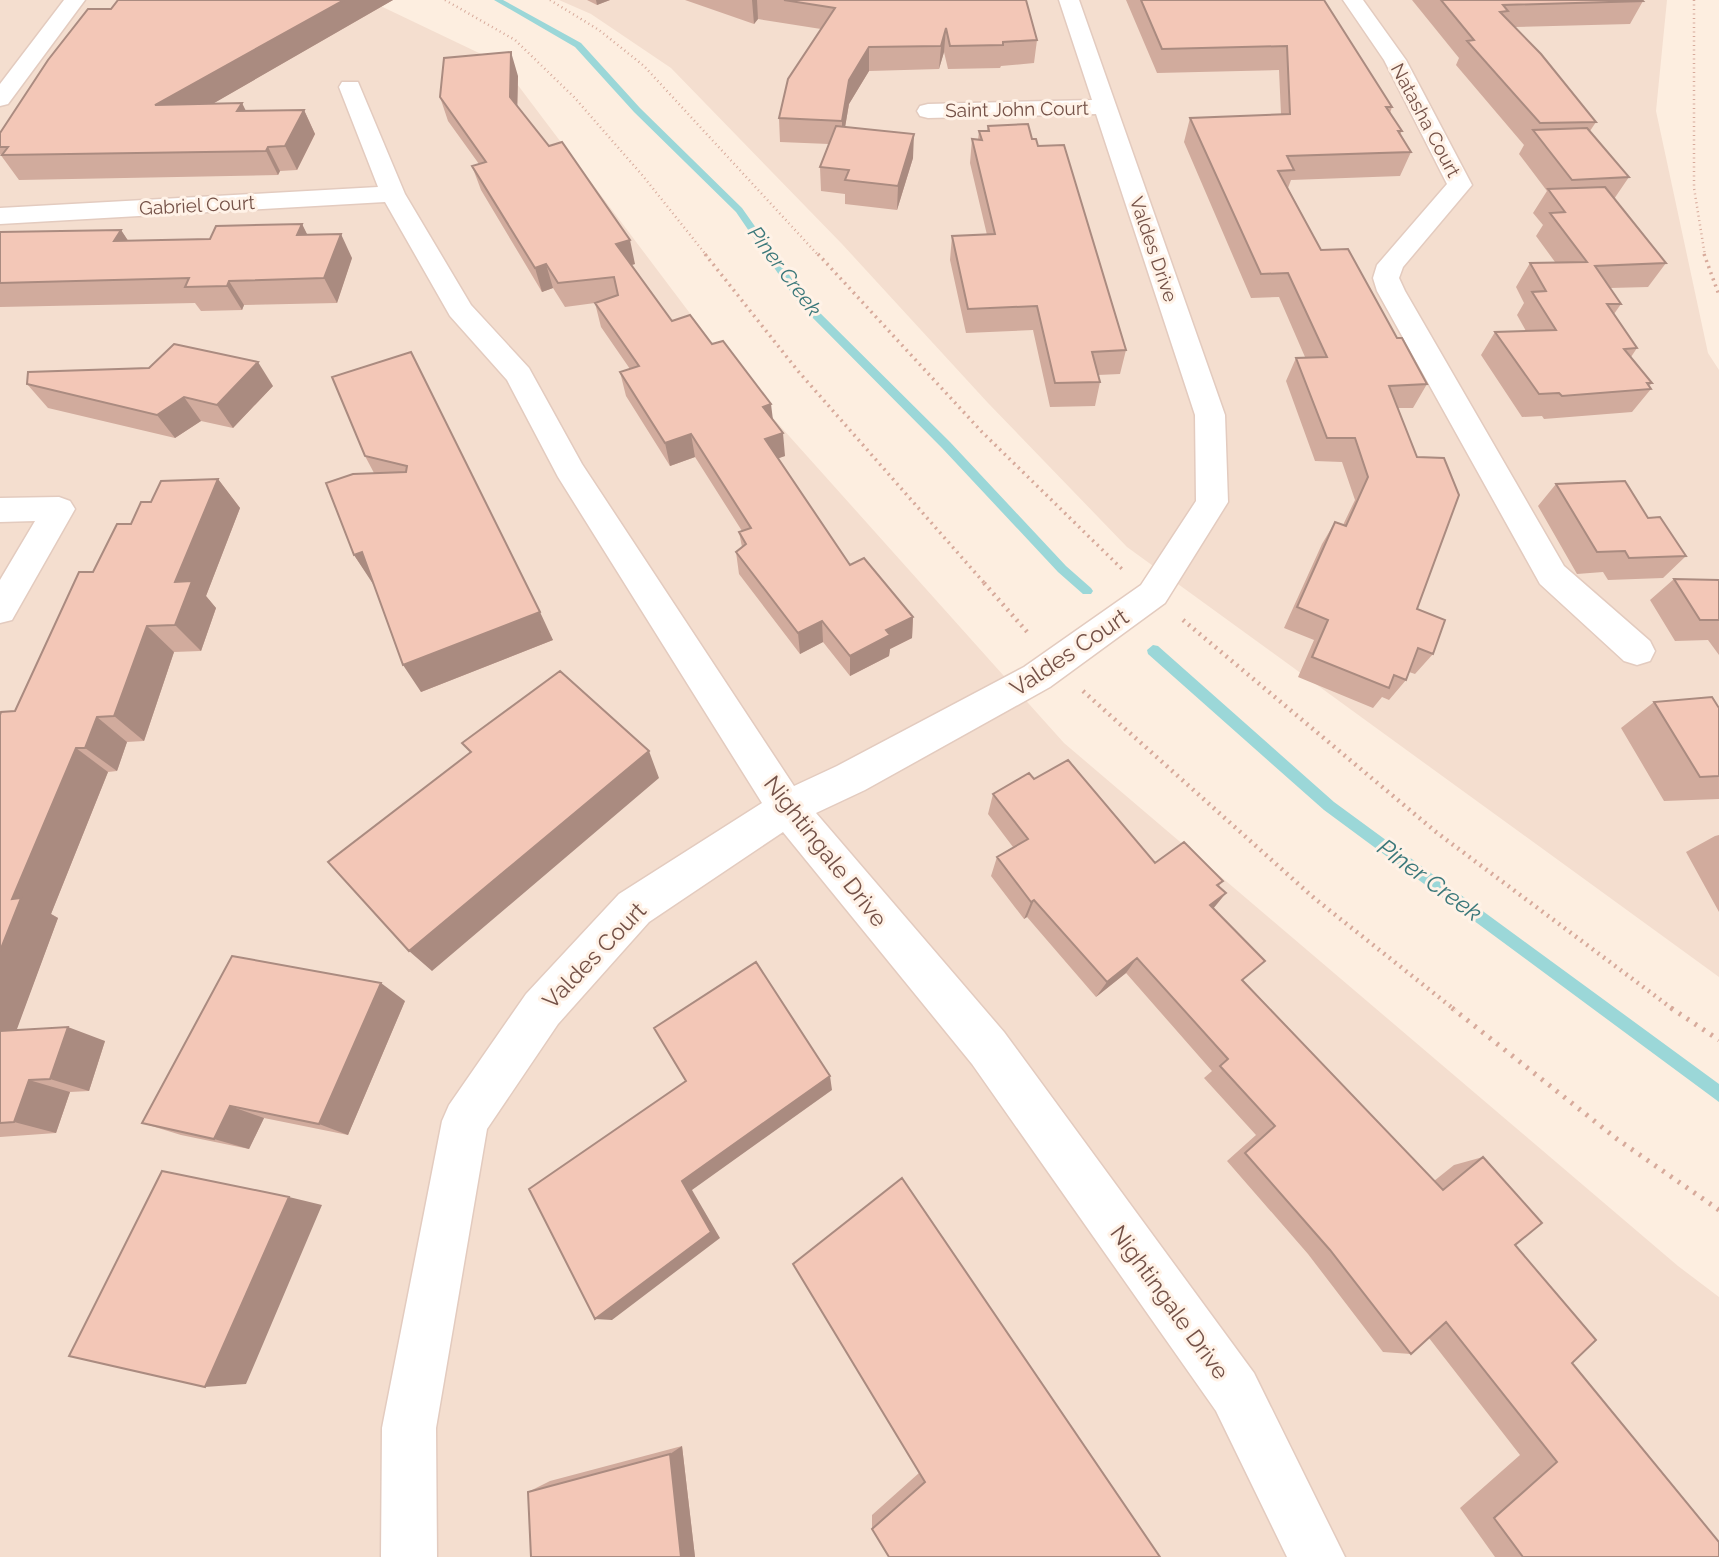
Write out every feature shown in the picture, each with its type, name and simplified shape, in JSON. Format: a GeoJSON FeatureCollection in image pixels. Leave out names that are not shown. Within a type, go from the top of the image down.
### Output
{"type":"FeatureCollection","features":[{"type":"Feature","properties":{"kind":"street"},"geometry":{"type":"LineString","coordinates":[[0,99],[75,0]]}},
{"type":"Feature","properties":{"kind":"street","name":"Valdes Drive"},"geometry":{"type":"LineString","coordinates":[[1069,0],[1210,415],[1212,502]]}},
{"type":"Feature","properties":{"kind":"street","name":"Natasha Court"},"geometry":{"type":"LineString","coordinates":[[1353,0],[1395,60],[1461,185],[1391,265],[1386,278],[1411,329],[1552,575],[1637,651]]}},
{"type":"Feature","properties":{"kind":"street","name":"Nightingale Drive"},"geometry":{"type":"LineString","coordinates":[[350,87],[393,194],[460,310],[519,376],[569,469],[787,808],[988,1048],[1235,1392],[1317,1557]]}},
{"type":"Feature","properties":{"kind":"street","name":"Saint John Court"},"geometry":{"type":"LineString","coordinates":[[929,111],[1106,107]]}},
{"type":"Feature","properties":{"kind":"street","name":"Gabriel Court"},"geometry":{"type":"LineString","coordinates":[[0,216],[393,194]]}},
{"type":"Feature","properties":{"kind":"street","name":"Valdes Court"},"geometry":{"type":"LineString","coordinates":[[409,1557],[409,1428],[465,1121],[542,1009],[634,908],[787,808],[851,778],[1037,677],[1153,594],[1212,502]]}},
{"type":"Feature","properties":{"kind":"street"},"geometry":{"type":"LineString","coordinates":[[0,510],[59,509],[0,610]]}},
{"type":"Feature","properties":{"kind":"path"},"geometry":{"type":"LineString","coordinates":[[445,0],[515,40],[574,97],[643,176],[798,371],[861,439],[1025,630]]}},
{"type":"Feature","properties":{"kind":"path"},"geometry":{"type":"LineString","coordinates":[[550,0],[580,15],[613,38],[644,66],[945,392],[1124,570]]}},
{"type":"Feature","properties":{"kind":"path"},"geometry":{"type":"LineString","coordinates":[[1694,0],[1693,174],[1699,226],[1713,283],[1719,295]]}},
{"type":"Feature","properties":{"kind":"path"},"geometry":{"type":"LineString","coordinates":[[1177,615],[1436,832],[1650,994],[1719,1040]]}},
{"type":"Feature","properties":{"kind":"path"},"geometry":{"type":"LineString","coordinates":[[1075,685],[1314,898],[1617,1139],[1719,1210]]}},
{"type":"Feature","properties":{"kind":"shaded area"},"geometry":{"type":"Polygon","coordinates":[[[0,0],[368,0],[502,64],[747,389],[1064,743],[1678,1266],[1719,1297],[1719,1557],[0,1557],[0,0]]]}},
{"type":"Feature","properties":{"kind":"shaded area"},"geometry":{"type":"Polygon","coordinates":[[[559,0],[1667,0],[1656,111],[1708,353],[1719,370],[1719,977],[1127,547],[988,403],[842,244],[671,68],[591,14],[559,0]]]}},
{"type":"Feature","properties":{"kind":"building"},"geometry":{"type":"Polygon","coordinates":[[[118,0],[344,0],[155,105],[242,103],[237,111],[304,110],[285,146],[268,147],[266,151],[2,155],[8,147],[0,147],[0,133],[48,60],[88,9],[111,9],[118,0]]]}},
{"type":"Feature","properties":{"kind":"building"},"geometry":{"type":"Polygon","coordinates":[[[784,0],[1026,0],[1037,40],[1003,42],[1003,45],[950,46],[946,28],[941,46],[869,47],[849,80],[842,121],[779,118],[788,79],[835,8],[784,0]]]}},
{"type":"Feature","properties":{"kind":"building"},"geometry":{"type":"Polygon","coordinates":[[[1141,0],[1324,0],[1392,107],[1386,107],[1402,131],[1398,131],[1411,152],[1287,156],[1294,170],[1278,171],[1321,250],[1348,249],[1397,338],[1402,338],[1427,384],[1389,386],[1417,457],[1444,458],[1459,495],[1417,609],[1445,620],[1433,654],[1418,648],[1406,680],[1394,675],[1389,688],[1312,657],[1328,620],[1297,607],[1335,522],[1346,526],[1368,477],[1355,438],[1327,438],[1296,358],[1327,357],[1288,273],[1261,274],[1190,118],[1290,114],[1287,46],[1162,49],[1141,0]]]}},
{"type":"Feature","properties":{"kind":"building"},"geometry":{"type":"Polygon","coordinates":[[[1441,0],[1643,1],[1503,5],[1508,11],[1500,12],[1541,54],[1596,122],[1540,123],[1467,41],[1474,40],[1441,0]]]}},
{"type":"Feature","properties":{"kind":"building"},"geometry":{"type":"Polygon","coordinates":[[[511,52],[510,97],[549,146],[562,142],[630,240],[616,244],[672,321],[690,315],[712,344],[723,341],[771,404],[763,407],[783,433],[765,439],[850,565],[864,558],[913,617],[886,630],[890,635],[850,656],[822,621],[798,633],[736,552],[746,544],[739,532],[751,528],[691,434],[665,443],[620,372],[639,366],[595,303],[618,295],[614,277],[558,283],[546,264],[535,268],[472,166],[486,162],[440,97],[444,58],[511,52]]]}},
{"type":"Feature","properties":{"kind":"building"},"geometry":{"type":"Polygon","coordinates":[[[1028,124],[1032,139],[1036,139],[1038,146],[1064,145],[1126,350],[1092,352],[1100,382],[1055,383],[1037,306],[968,309],[952,236],[995,234],[972,139],[982,140],[979,131],[989,131],[988,126],[1028,124]]]}},
{"type":"Feature","properties":{"kind":"building"},"geometry":{"type":"Polygon","coordinates":[[[836,126],[914,134],[898,186],[845,180],[849,170],[820,167],[836,126]]]}},
{"type":"Feature","properties":{"kind":"building"},"geometry":{"type":"Polygon","coordinates":[[[1587,128],[1629,177],[1572,180],[1533,130],[1587,128]]]}},
{"type":"Feature","properties":{"kind":"building"},"geometry":{"type":"Polygon","coordinates":[[[1605,187],[1666,263],[1595,266],[1621,304],[1607,304],[1637,348],[1624,349],[1652,383],[1647,383],[1651,389],[1562,396],[1559,393],[1539,394],[1495,332],[1556,330],[1532,292],[1546,291],[1530,263],[1587,262],[1550,213],[1565,212],[1548,189],[1605,187]]]}},
{"type":"Feature","properties":{"kind":"building"},"geometry":{"type":"Polygon","coordinates":[[[302,224],[297,235],[341,234],[324,278],[229,281],[227,286],[185,287],[189,278],[0,283],[0,232],[121,230],[114,241],[210,239],[216,226],[302,224]]]}},
{"type":"Feature","properties":{"kind":"building"},"geometry":{"type":"Polygon","coordinates":[[[174,344],[258,362],[217,405],[184,397],[157,415],[27,384],[28,372],[149,368],[174,344]]]}},
{"type":"Feature","properties":{"kind":"building"},"geometry":{"type":"Polygon","coordinates":[[[411,352],[540,612],[403,665],[362,552],[354,555],[326,483],[353,474],[406,472],[407,466],[365,456],[332,377],[411,352]]]}},
{"type":"Feature","properties":{"kind":"building"},"geometry":{"type":"Polygon","coordinates":[[[218,479],[175,582],[192,581],[175,625],[147,626],[114,716],[97,717],[85,748],[76,748],[12,899],[21,898],[0,951],[1,712],[15,711],[79,572],[93,572],[117,524],[131,524],[141,502],[151,502],[161,481],[218,479]]]}},
{"type":"Feature","properties":{"kind":"building"},"geometry":{"type":"Polygon","coordinates":[[[1625,481],[1648,518],[1660,517],[1686,556],[1629,558],[1625,551],[1597,552],[1556,484],[1625,481]]]}},
{"type":"Feature","properties":{"kind":"building"},"geometry":{"type":"Polygon","coordinates":[[[1674,579],[1719,580],[1719,620],[1700,620],[1674,579]]]}},
{"type":"Feature","properties":{"kind":"building"},"geometry":{"type":"Polygon","coordinates":[[[560,671],[649,751],[409,951],[328,862],[471,752],[462,743],[560,671]]]}},
{"type":"Feature","properties":{"kind":"building"},"geometry":{"type":"Polygon","coordinates":[[[1712,697],[1719,708],[1719,776],[1700,777],[1654,702],[1712,697]]]}},
{"type":"Feature","properties":{"kind":"building"},"geometry":{"type":"Polygon","coordinates":[[[1068,760],[1155,863],[1184,842],[1223,881],[1217,885],[1226,893],[1210,905],[1265,961],[1242,980],[1443,1190],[1483,1157],[1542,1223],[1515,1245],[1596,1340],[1572,1363],[1719,1542],[1719,1557],[1523,1557],[1494,1518],[1557,1462],[1446,1322],[1411,1354],[1330,1250],[1245,1153],[1275,1126],[1220,1066],[1228,1059],[1137,958],[1107,982],[1034,900],[1031,902],[997,857],[1028,839],[993,794],[1029,773],[1034,779],[1068,760]]]}},
{"type":"Feature","properties":{"kind":"building"},"geometry":{"type":"Polygon","coordinates":[[[232,956],[381,983],[319,1124],[230,1106],[214,1139],[142,1123],[232,956]]]}},
{"type":"Feature","properties":{"kind":"building"},"geometry":{"type":"Polygon","coordinates":[[[756,962],[830,1076],[682,1181],[711,1232],[595,1319],[529,1189],[686,1081],[654,1028],[756,962]]]}},
{"type":"Feature","properties":{"kind":"building"},"geometry":{"type":"Polygon","coordinates":[[[68,1027],[50,1079],[29,1080],[14,1122],[0,1123],[0,1031],[68,1027]]]}},
{"type":"Feature","properties":{"kind":"building"},"geometry":{"type":"Polygon","coordinates":[[[162,1171],[289,1197],[205,1387],[69,1356],[162,1171]]]}},
{"type":"Feature","properties":{"kind":"building"},"geometry":{"type":"Polygon","coordinates":[[[902,1178],[1160,1557],[889,1557],[872,1529],[925,1482],[793,1264],[902,1178]]]}},
{"type":"Feature","properties":{"kind":"building"},"geometry":{"type":"Polygon","coordinates":[[[670,1454],[681,1557],[531,1557],[528,1492],[670,1454]]]}},
{"type":"Feature","properties":{"kind":"waterway","name":"Piner Creek"},"geometry":{"type":"LineString","coordinates":[[498,0],[578,45],[637,110],[739,210],[803,302],[946,445],[1062,569],[1087,591]]}},
{"type":"Feature","properties":{"kind":"waterway","name":"Piner Creek"},"geometry":{"type":"LineString","coordinates":[[1153,650],[1329,806],[1719,1094]]}}]}
